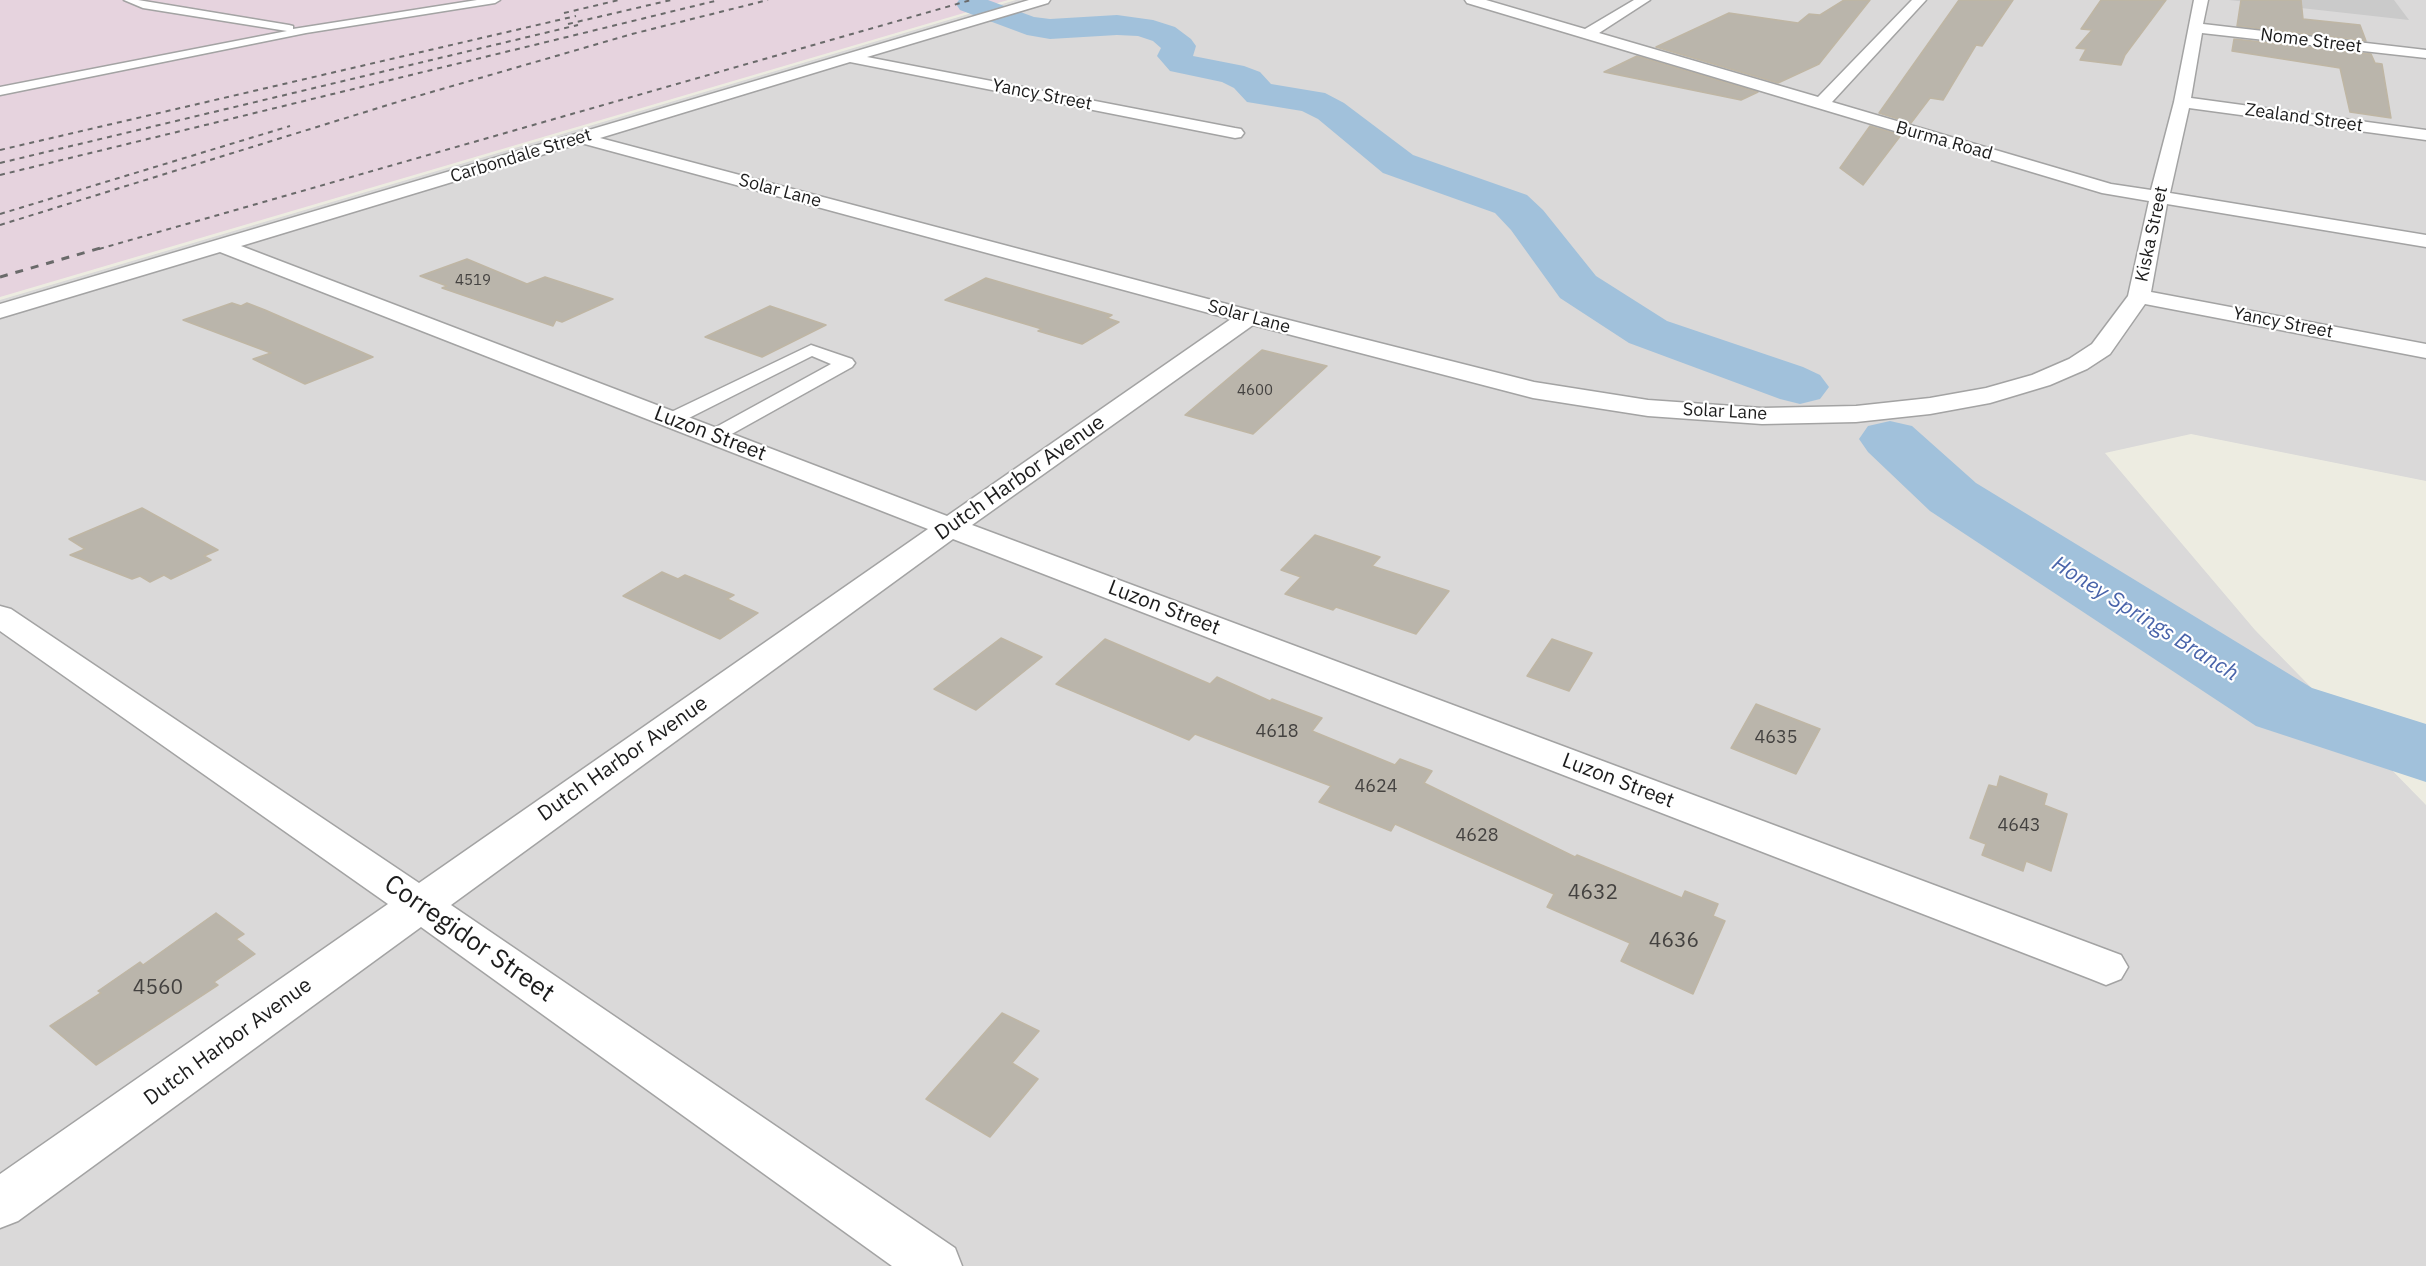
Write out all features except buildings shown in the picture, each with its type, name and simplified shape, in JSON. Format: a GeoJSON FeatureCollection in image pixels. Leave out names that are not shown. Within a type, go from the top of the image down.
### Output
{"type":"FeatureCollection","features":[{"type":"Feature","properties":{"kind":"street","name":"Burma Road"},"geometry":{"type":"LineString","coordinates":[[1472,0],[2109,189],[2426,241]]}},
{"type":"Feature","properties":{"kind":"street"},"geometry":{"type":"LineString","coordinates":[[1587,34],[1643,0]]}},
{"type":"Feature","properties":{"kind":"street"},"geometry":{"type":"LineString","coordinates":[[1821,104],[1919,0]]}},
{"type":"Feature","properties":{"kind":"street","name":"Kiska Street"},"geometry":{"type":"LineString","coordinates":[[1930,406],[1990,395],[2041,380],[2078,364],[2101,349],[2139,296],[2182,102],[2197,28],[2200,0]]}},
{"type":"Feature","properties":{"kind":"street","name":"Carbondale Street"},"geometry":{"type":"LineString","coordinates":[[0,311],[1037,2]]}},
{"type":"Feature","properties":{"kind":"street","name":"Nome Street"},"geometry":{"type":"LineString","coordinates":[[2197,28],[2426,54]]}},
{"type":"Feature","properties":{"kind":"street","name":"Yancy Street"},"geometry":{"type":"LineString","coordinates":[[849,58],[1235,133]]}},
{"type":"Feature","properties":{"kind":"street","name":"Zealand Street"},"geometry":{"type":"LineString","coordinates":[[2182,102],[2426,135]]}},
{"type":"Feature","properties":{"kind":"street","name":"Solar Lane"},"geometry":{"type":"LineString","coordinates":[[581,138],[1249,317],[1533,390],[1648,408],[1762,416],[1856,414],[1930,406]]}},
{"type":"Feature","properties":{"kind":"street","name":"Luzon Street"},"geometry":{"type":"LineString","coordinates":[[223,246],[950,527],[2106,967]]}},
{"type":"Feature","properties":{"kind":"street","name":"Yancy Street"},"geometry":{"type":"LineString","coordinates":[[2139,296],[2426,351]]}},
{"type":"Feature","properties":{"kind":"street","name":"Dutch Harbor Avenue"},"geometry":{"type":"LineString","coordinates":[[0,1204],[419,904],[1249,317]]}},
{"type":"Feature","properties":{"kind":"street","name":"Corregidor Street"},"geometry":{"type":"LineString","coordinates":[[0,616],[419,904],[936,1266]]}},
{"type":"Feature","properties":{"kind":"lane"},"geometry":{"type":"LineString","coordinates":[[129,0],[143,5],[306,30]]}},
{"type":"Feature","properties":{"kind":"lane"},"geometry":{"type":"LineString","coordinates":[[0,91],[306,30],[495,0]]}},
{"type":"Feature","properties":{"kind":"lane"},"geometry":{"type":"LineString","coordinates":[[672,419],[811,350],[846,363],[714,436]]}},
{"type":"Feature","properties":{"kind":"shaded area"},"geometry":{"type":"Polygon","coordinates":[[[0,0],[1008,0],[0,297],[0,0]]]}},
{"type":"Feature","properties":{"kind":"shaded area"},"geometry":{"type":"Polygon","coordinates":[[[1016,0],[2426,0],[2426,481],[2191,434],[2105,453],[2255,630],[2426,805],[2426,1266],[0,1266],[0,300],[1016,0]]]}},
{"type":"Feature","properties":{"kind":"shaded area"},"geometry":{"type":"Polygon","coordinates":[[[2229,0],[2394,0],[2409,20],[2229,0]]]}},
{"type":"Feature","properties":{"kind":"waterway","name":"Honey Springs Branch"},"geometry":{"type":"LineString","coordinates":[[971,4],[1027,25],[1050,29],[1117,25],[1142,27],[1164,34],[1179,46],[1174,56],[1182,64],[1232,73],[1247,80],[1260,94],[1312,101],[1331,111],[1398,164],[1511,204],[1527,220],[1578,287],[1648,332],[1800,387]]}},
{"type":"Feature","properties":{"kind":"waterway","name":"Honey Springs Branch"},"geometry":{"type":"LineString","coordinates":[[1890,439],[1953,497],[2284,707],[2426,753]]}},
{"type":"Feature","properties":{"kind":"railway"},"geometry":{"type":"LineString","coordinates":[[564,13],[619,0]]}},
{"type":"Feature","properties":{"kind":"railway"},"geometry":{"type":"LineString","coordinates":[[568,24],[671,0]]}},
{"type":"Feature","properties":{"kind":"railway"},"geometry":{"type":"LineString","coordinates":[[0,175],[719,0]]}},
{"type":"Feature","properties":{"kind":"railway"},"geometry":{"type":"LineString","coordinates":[[0,225],[404,100],[632,34],[768,0]]}},
{"type":"Feature","properties":{"kind":"railway"},"geometry":{"type":"LineString","coordinates":[[99,249],[971,0]]}},
{"type":"Feature","properties":{"kind":"railway"},"geometry":{"type":"LineString","coordinates":[[0,150],[576,16]]}},
{"type":"Feature","properties":{"kind":"railway"},"geometry":{"type":"LineString","coordinates":[[0,163],[578,25]]}},
{"type":"Feature","properties":{"kind":"railway"},"geometry":{"type":"LineString","coordinates":[[0,214],[290,126]]}},
{"type":"Feature","properties":{"kind":"railway"},"geometry":{"type":"LineString","coordinates":[[0,277],[104,247]]}}]}
